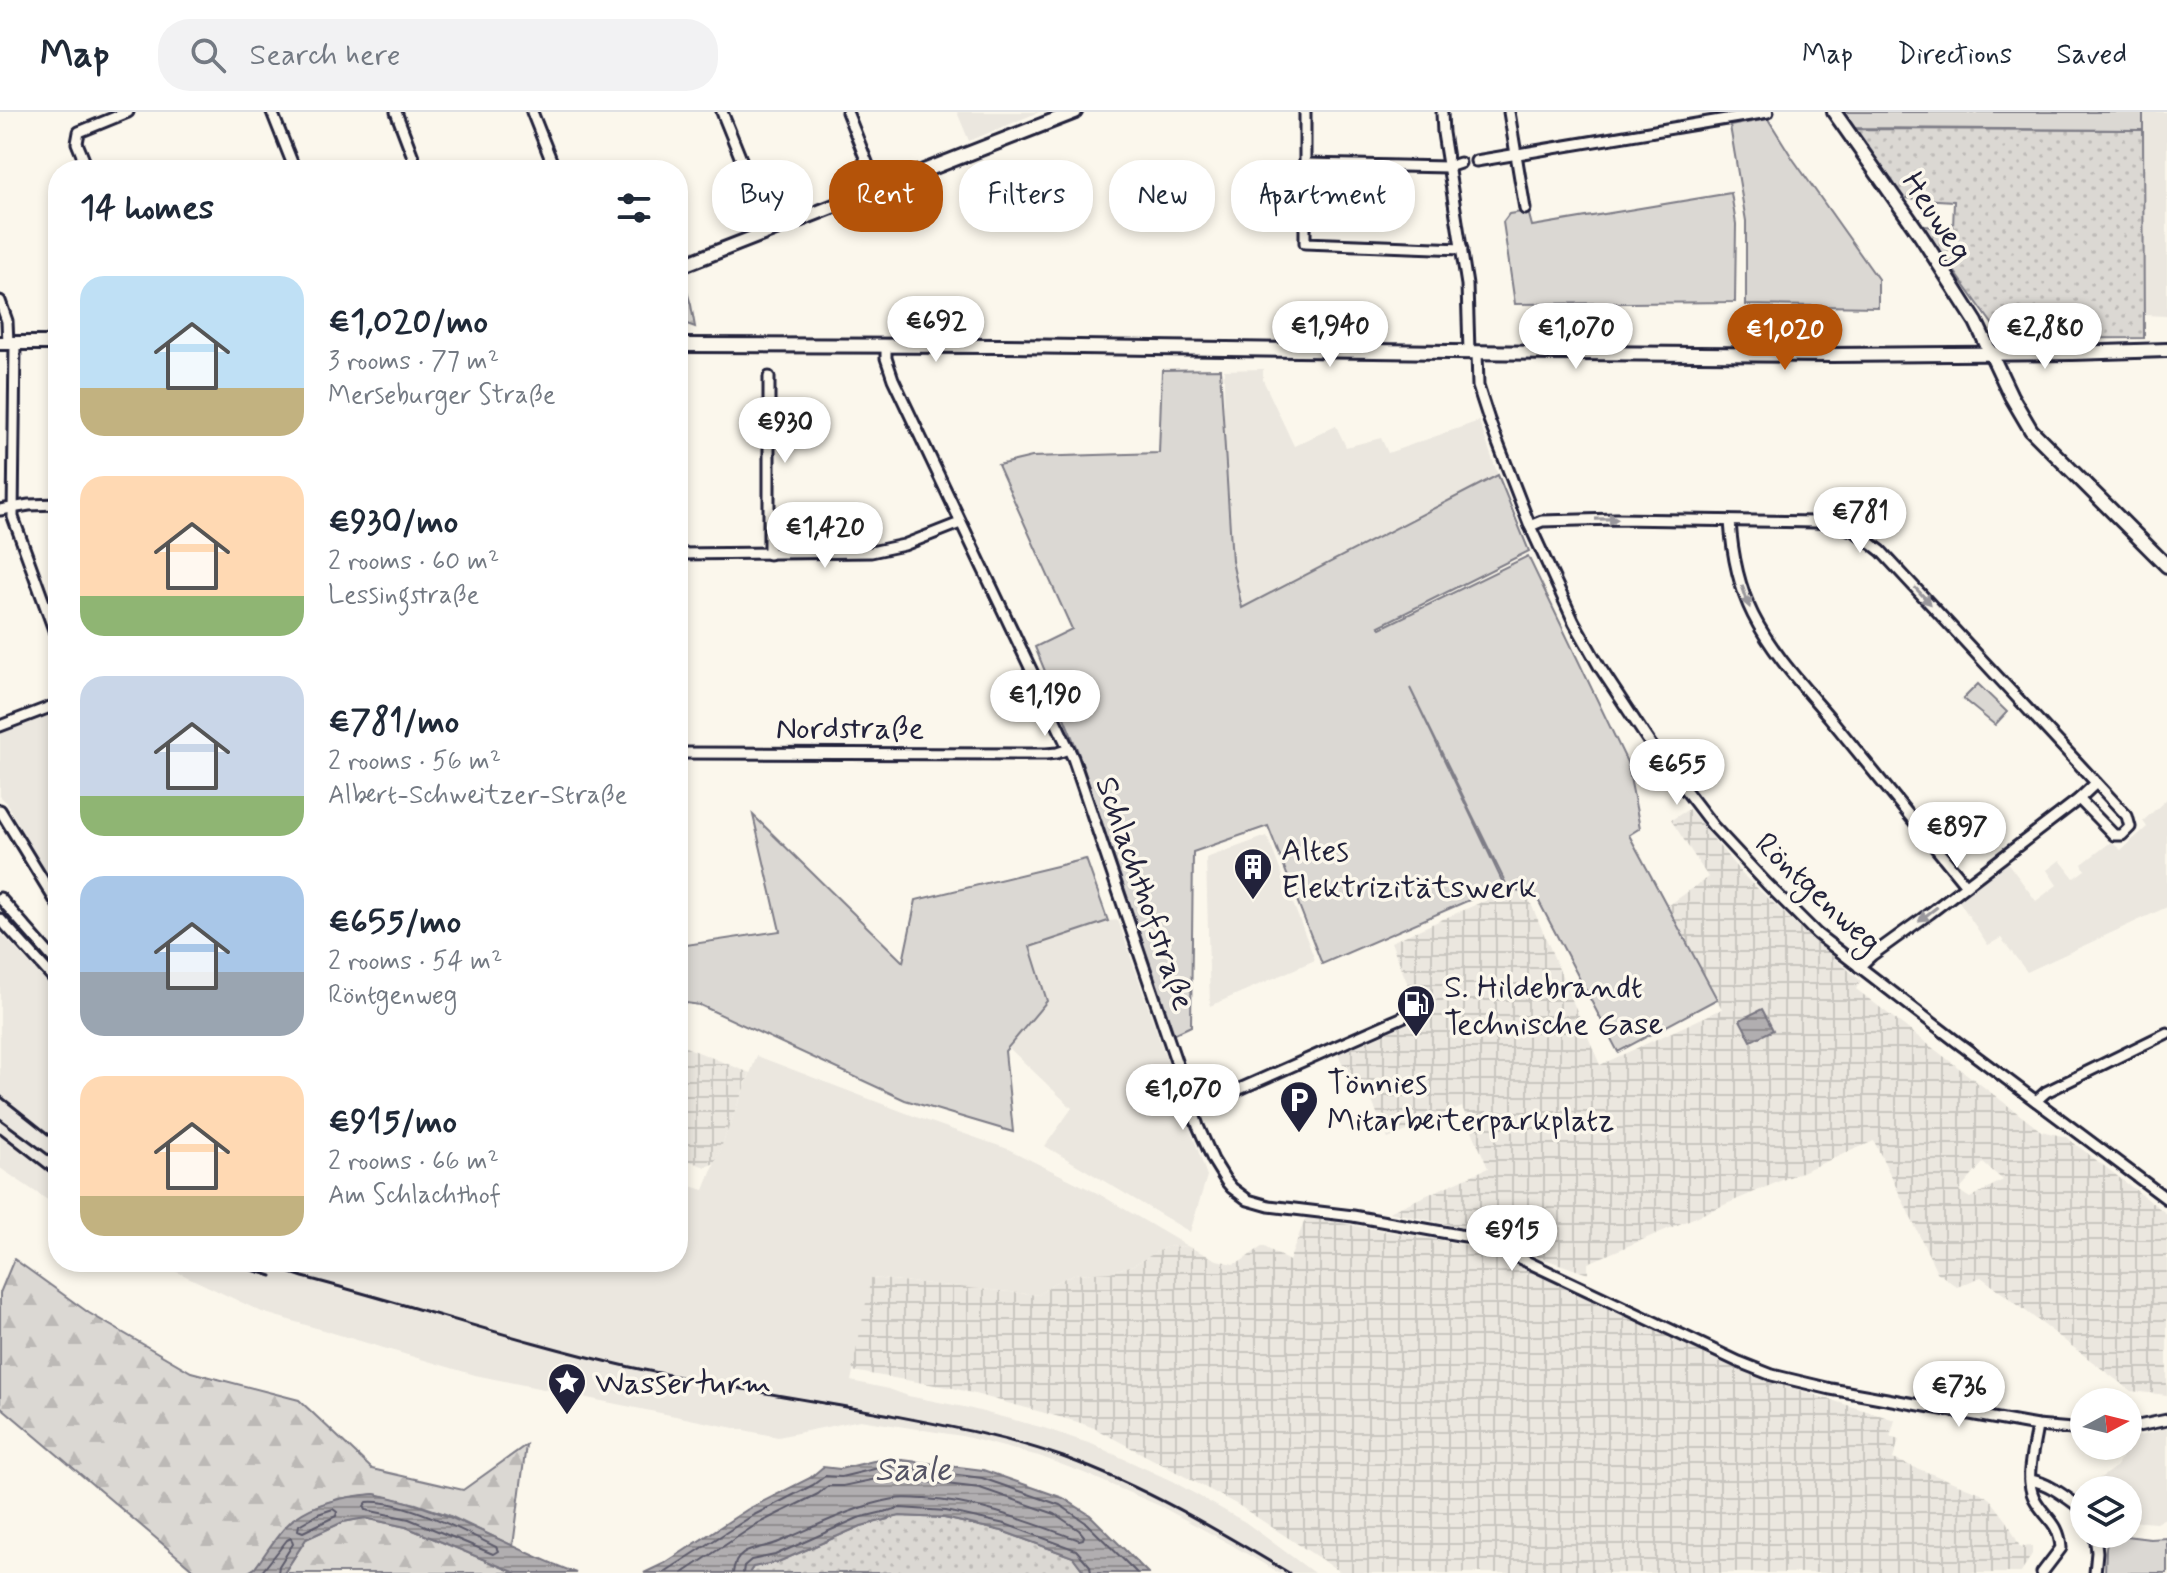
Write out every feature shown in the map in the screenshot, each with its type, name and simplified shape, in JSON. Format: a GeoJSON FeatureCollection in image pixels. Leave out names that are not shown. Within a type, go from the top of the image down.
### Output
{"type":"FeatureCollection","features":[{"type":"Feature","properties":{"kind":"main road"},"geometry":{"type":"LineString","coordinates":[[943,164],[1075,112]]}},
{"type":"Feature","properties":{"kind":"main road","name":"Heuweg"},"geometry":{"type":"LineString","coordinates":[[1834,112],[1976,322],[2018,409],[2038,438],[2167,566]]}},
{"type":"Feature","properties":{"kind":"main road"},"geometry":{"type":"LineString","coordinates":[[688,263],[767,232]]}},
{"type":"Feature","properties":{"kind":"main road"},"geometry":{"type":"LineString","coordinates":[[7,343],[48,343]]}},
{"type":"Feature","properties":{"kind":"main road"},"geometry":{"type":"LineString","coordinates":[[688,345],[1832,355],[2167,350]]}},
{"type":"Feature","properties":{"kind":"street"},"geometry":{"type":"LineString","coordinates":[[84,160],[77,137],[85,129],[128,112]]}},
{"type":"Feature","properties":{"kind":"street"},"geometry":{"type":"LineString","coordinates":[[272,112],[291,160]]}},
{"type":"Feature","properties":{"kind":"street"},"geometry":{"type":"LineString","coordinates":[[396,112],[414,160]]}},
{"type":"Feature","properties":{"kind":"street"},"geometry":{"type":"LineString","coordinates":[[532,112],[551,160]]}},
{"type":"Feature","properties":{"kind":"street"},"geometry":{"type":"LineString","coordinates":[[722,112],[741,160]]}},
{"type":"Feature","properties":{"kind":"street"},"geometry":{"type":"LineString","coordinates":[[847,112],[866,160]]}},
{"type":"Feature","properties":{"kind":"street"},"geometry":{"type":"LineString","coordinates":[[1305,112],[1306,160]]}},
{"type":"Feature","properties":{"kind":"street"},"geometry":{"type":"LineString","coordinates":[[1509,112],[1525,209]]}},
{"type":"Feature","properties":{"kind":"street"},"geometry":{"type":"LineString","coordinates":[[1476,161],[1768,112]]}},
{"type":"Feature","properties":{"kind":"street","name":"Röntgenweg"},"geometry":{"type":"LineString","coordinates":[[1442,113],[1479,390],[1530,526],[1586,644],[1651,745],[1713,826],[1817,934],[2167,1199]]}},
{"type":"Feature","properties":{"kind":"street"},"geometry":{"type":"LineString","coordinates":[[1415,166],[1448,167],[1460,163]]}},
{"type":"Feature","properties":{"kind":"street"},"geometry":{"type":"LineString","coordinates":[[1305,232],[1305,243],[1462,249]]}},
{"type":"Feature","properties":{"kind":"street"},"geometry":{"type":"LineString","coordinates":[[0,301],[7,321],[14,521],[48,614]]}},
{"type":"Feature","properties":{"kind":"street","name":"Schlachthofstraße"},"geometry":{"type":"LineString","coordinates":[[886,346],[886,358],[893,379],[1069,749],[1192,1110],[1213,1160],[1232,1188],[1248,1200],[1269,1206],[1331,1213],[1472,1237],[1772,1375],[1831,1389],[2037,1426],[2070,1429]]}},
{"type":"Feature","properties":{"kind":"street"},"geometry":{"type":"LineString","coordinates":[[769,377],[769,554]]}},
{"type":"Feature","properties":{"kind":"street"},"geometry":{"type":"LineString","coordinates":[[0,510],[48,505]]}},
{"type":"Feature","properties":{"kind":"street"},"geometry":{"type":"LineString","coordinates":[[1530,526],[1542,521],[1616,519],[1833,524],[1855,531],[1890,561],[2128,818],[2130,827],[2127,832],[2114,835],[2079,799]]}},
{"type":"Feature","properties":{"kind":"street"},"geometry":{"type":"LineString","coordinates":[[1730,521],[1744,592],[1761,631],[1965,884]]}},
{"type":"Feature","properties":{"kind":"street"},"geometry":{"type":"LineString","coordinates":[[688,554],[871,552],[904,545],[960,523]]}},
{"type":"Feature","properties":{"kind":"street"},"geometry":{"type":"LineString","coordinates":[[0,726],[48,708]]}},
{"type":"Feature","properties":{"kind":"street","name":"Nordstraße"},"geometry":{"type":"LineString","coordinates":[[688,753],[1046,754],[1069,749]]}},
{"type":"Feature","properties":{"kind":"street"},"geometry":{"type":"LineString","coordinates":[[1859,967],[2096,783]]}},
{"type":"Feature","properties":{"kind":"street"},"geometry":{"type":"LineString","coordinates":[[0,810],[48,889]]}},
{"type":"Feature","properties":{"kind":"street"},"geometry":{"type":"LineString","coordinates":[[0,898],[48,953]]}},
{"type":"Feature","properties":{"kind":"street"},"geometry":{"type":"LineString","coordinates":[[0,919],[48,972]]}},
{"type":"Feature","properties":{"kind":"street"},"geometry":{"type":"LineString","coordinates":[[1192,1110],[1412,1013]]}},
{"type":"Feature","properties":{"kind":"street"},"geometry":{"type":"LineString","coordinates":[[2036,1101],[2046,1092],[2167,1033]]}},
{"type":"Feature","properties":{"kind":"street"},"geometry":{"type":"LineString","coordinates":[[2142,1425],[2167,1420]]}},
{"type":"Feature","properties":{"kind":"street"},"geometry":{"type":"LineString","coordinates":[[2037,1426],[2030,1480],[2035,1499],[2060,1535],[2061,1548],[2042,1573]]}},
{"type":"Feature","properties":{"kind":"street"},"geometry":{"type":"LineString","coordinates":[[2030,1480],[2070,1501]]}},
{"type":"Feature","properties":{"kind":"street"},"geometry":{"type":"LineString","coordinates":[[2095,1573],[2097,1548]]}},
{"type":"Feature","properties":{"kind":"shaded area"},"geometry":{"type":"Polygon","coordinates":[[[957,112],[1039,112],[969,141],[957,112]]]}},
{"type":"Feature","properties":{"kind":"shaded area"},"geometry":{"type":"Polygon","coordinates":[[[2143,112],[2167,112],[2167,316],[2143,315],[2143,112]]]}},
{"type":"Feature","properties":{"kind":"shaded area"},"geometry":{"type":"Polygon","coordinates":[[[1263,369],[1263,380],[1294,446],[1336,426],[1346,447],[1381,438],[1388,453],[1479,421],[1498,475],[1242,608],[1232,561],[1224,436],[1224,370],[1263,369]]]}},
{"type":"Feature","properties":{"kind":"shaded area"},"geometry":{"type":"Polygon","coordinates":[[[48,715],[48,878],[0,796],[0,733],[48,715]]]}},
{"type":"Feature","properties":{"kind":"shaded area"},"geometry":{"type":"Polygon","coordinates":[[[2167,799],[2167,907],[2027,972],[2001,938],[1988,945],[1959,901],[2007,862],[2036,901],[2057,885],[2047,870],[2060,860],[2074,878],[2085,870],[2082,864],[2111,842],[2121,850],[2147,827],[2143,821],[2167,799]]]}},
{"type":"Feature","properties":{"kind":"shaded area"},"geometry":{"type":"Polygon","coordinates":[[[1689,809],[1742,874],[1861,981],[1856,989],[2041,1131],[2066,1137],[2167,1214],[2167,1395],[2142,1392],[2142,1388],[2127,1388],[1981,1277],[1957,1287],[1937,1272],[1874,1141],[1588,1263],[1588,1274],[1461,1227],[1389,1212],[1488,1168],[1462,1107],[1388,1139],[1368,1092],[1357,1097],[1338,1054],[1421,1018],[1391,942],[1509,890],[1526,892],[1600,1065],[1722,1009],[1668,906],[1708,877],[1671,820],[1689,809]],[[1983,1163],[1959,1191],[1970,1198],[2003,1180],[1983,1163]]]}},
{"type":"Feature","properties":{"kind":"shaded area"},"geometry":{"type":"Polygon","coordinates":[[[1267,836],[1315,960],[1210,1006],[1206,858],[1267,836]]]}},
{"type":"Feature","properties":{"kind":"shaded area"},"geometry":{"type":"Polygon","coordinates":[[[1118,920],[1207,1176],[1190,1232],[1045,1146],[1072,1108],[1008,1047],[1047,1001],[1030,946],[1118,920]]]}},
{"type":"Feature","properties":{"kind":"shaded area"},"geometry":{"type":"Polygon","coordinates":[[[0,932],[48,983],[48,1200],[0,1168],[0,932]]]}},
{"type":"Feature","properties":{"kind":"shaded area"},"geometry":{"type":"Polygon","coordinates":[[[688,1048],[750,1073],[715,1163],[705,1167],[688,1160],[688,1048]]]}},
{"type":"Feature","properties":{"kind":"shaded area"},"geometry":{"type":"Polygon","coordinates":[[[757,1056],[1008,1149],[1099,1194],[1187,1246],[1166,1247],[1133,1265],[1110,1272],[1074,1274],[1052,1284],[1039,1295],[872,1278],[851,1381],[1044,1428],[1094,1445],[1172,1481],[1245,1522],[1314,1573],[1279,1573],[1160,1506],[1039,1456],[962,1436],[860,1420],[778,1437],[475,1375],[262,1312],[177,1272],[688,1272],[688,1185],[704,1190],[757,1056]]]}},
{"type":"Feature","properties":{"kind":"shaded area"},"geometry":{"type":"Polygon","coordinates":[[[1306,1217],[1477,1247],[1755,1376],[1895,1420],[1890,1437],[1899,1440],[1893,1459],[1990,1499],[2007,1521],[2020,1547],[2032,1546],[2032,1554],[2021,1573],[1342,1573],[1238,1505],[1094,1428],[953,1388],[852,1371],[871,1278],[1039,1295],[1052,1284],[1074,1274],[1110,1272],[1133,1265],[1166,1247],[1187,1246],[1233,1264],[1263,1246],[1289,1261],[1306,1217]]]}},
{"type":"Feature","properties":{"kind":"shaded area"},"geometry":{"type":"Polygon","coordinates":[[[2167,1428],[2167,1517],[2156,1523],[2142,1522],[2142,1476],[2103,1476],[2120,1460],[2142,1460],[2142,1435],[2167,1428]]]}},
{"type":"Feature","properties":{"kind":"green space"},"geometry":{"type":"Polygon","coordinates":[[[1841,112],[2143,112],[2143,130],[1852,128],[1841,112]]]}},
{"type":"Feature","properties":{"kind":"green space"},"geometry":{"type":"Polygon","coordinates":[[[1768,119],[1878,279],[1878,307],[1746,305],[1746,221],[1730,126],[1768,119]]]}},
{"type":"Feature","properties":{"kind":"green space"},"geometry":{"type":"Polygon","coordinates":[[[1852,129],[2143,130],[2144,338],[2003,339],[1922,226],[1953,228],[1954,201],[1904,198],[1852,129]]]}},
{"type":"Feature","properties":{"kind":"green space"},"geometry":{"type":"Polygon","coordinates":[[[1731,193],[1736,224],[1735,302],[1515,304],[1503,222],[1509,214],[1528,211],[1532,226],[1731,193]]]}},
{"type":"Feature","properties":{"kind":"green space"},"geometry":{"type":"Polygon","coordinates":[[[688,295],[691,305],[695,327],[688,324],[688,295]]]}},
{"type":"Feature","properties":{"kind":"green space"},"geometry":{"type":"Polygon","coordinates":[[[1220,369],[1232,561],[1242,608],[1498,475],[1529,551],[1379,626],[1381,628],[1528,556],[1627,762],[1640,828],[1629,835],[1717,999],[1618,1052],[1535,894],[1509,890],[1410,688],[1504,885],[1322,964],[1268,826],[1193,852],[1191,1026],[1174,1034],[1077,749],[1035,647],[1072,629],[998,465],[1032,457],[1159,453],[1162,370],[1220,369]]]}},
{"type":"Feature","properties":{"kind":"green space"},"geometry":{"type":"Polygon","coordinates":[[[1978,684],[2007,712],[1995,725],[1963,699],[1978,684]]]}},
{"type":"Feature","properties":{"kind":"green space"},"geometry":{"type":"Polygon","coordinates":[[[753,815],[903,962],[916,900],[1086,859],[1108,921],[1030,947],[1047,1001],[1005,1051],[1013,1132],[905,1100],[700,1005],[688,1003],[688,945],[780,931],[753,815]]]}},
{"type":"Feature","properties":{"kind":"green space"},"geometry":{"type":"Polygon","coordinates":[[[14,1259],[89,1313],[191,1372],[299,1400],[372,1469],[463,1490],[526,1445],[513,1546],[448,1515],[374,1494],[338,1499],[293,1519],[255,1568],[247,1573],[197,1573],[0,1406],[0,1293],[14,1259]]]}},
{"type":"Feature","properties":{"kind":"green space"},"geometry":{"type":"Polygon","coordinates":[[[899,1516],[944,1518],[1002,1531],[1073,1557],[1085,1573],[749,1573],[753,1567],[778,1562],[861,1526],[899,1516]]]}},
{"type":"Feature","properties":{"kind":"green space"},"geometry":{"type":"Polygon","coordinates":[[[365,1518],[406,1527],[516,1573],[284,1573],[306,1539],[343,1522],[365,1518]]]}},
{"type":"Feature","properties":{"kind":"green space"},"geometry":{"type":"Polygon","coordinates":[[[2142,1538],[2167,1538],[2167,1573],[2105,1573],[2106,1548],[2142,1548],[2142,1538]]]}},
{"type":"Feature","properties":{"kind":"water"},"geometry":{"type":"Polygon","coordinates":[[[1762,1009],[1773,1030],[1751,1041],[1740,1020],[1762,1009]]]}},
{"type":"Feature","properties":{"kind":"water","name":"Saale"},"geometry":{"type":"Polygon","coordinates":[[[886,1458],[983,1470],[1063,1498],[1090,1515],[1148,1573],[1085,1573],[1073,1557],[1002,1531],[944,1518],[900,1516],[861,1526],[778,1562],[753,1567],[749,1573],[644,1573],[665,1563],[748,1509],[810,1478],[823,1467],[840,1469],[886,1458]]]}},
{"type":"Feature","properties":{"kind":"water"},"geometry":{"type":"Polygon","coordinates":[[[374,1494],[427,1508],[576,1573],[516,1573],[406,1527],[365,1518],[343,1522],[306,1539],[284,1573],[247,1573],[255,1568],[284,1528],[304,1512],[333,1500],[374,1494]]]}},
{"type":"Feature","properties":{"kind":"railway"},"geometry":{"type":"LineString","coordinates":[[0,1096],[48,1134]]}},
{"type":"Feature","properties":{"kind":"railway"},"geometry":{"type":"LineString","coordinates":[[0,1119],[48,1155]]}},
{"type":"Feature","properties":{"kind":"railway"},"geometry":{"type":"LineString","coordinates":[[0,1133],[48,1170]]}},
{"type":"Feature","properties":{"kind":"railway"},"geometry":{"type":"LineString","coordinates":[[259,1272],[272,1276]]}},
{"type":"Feature","properties":{"kind":"railway"},"geometry":{"type":"LineString","coordinates":[[288,1272],[630,1367],[880,1413],[995,1437],[1040,1450],[1093,1469],[1150,1495],[1289,1573]]}},
{"type":"Feature","properties":{"kind":"place","name":"Altes Elektrizitätswerk"},"geometry":{"type":"Point","coordinates":[1253,901]}},
{"type":"Feature","properties":{"kind":"place","name":"S. Hildebrandt Technische Gase"},"geometry":{"type":"Point","coordinates":[1416,1038]}},
{"type":"Feature","properties":{"kind":"place","name":"Tönnies Mitarbeiterparkplatz"},"geometry":{"type":"Point","coordinates":[1299,1134]}},
{"type":"Feature","properties":{"kind":"place","name":"Wasserturm"},"geometry":{"type":"Point","coordinates":[567,1416]}}]}
